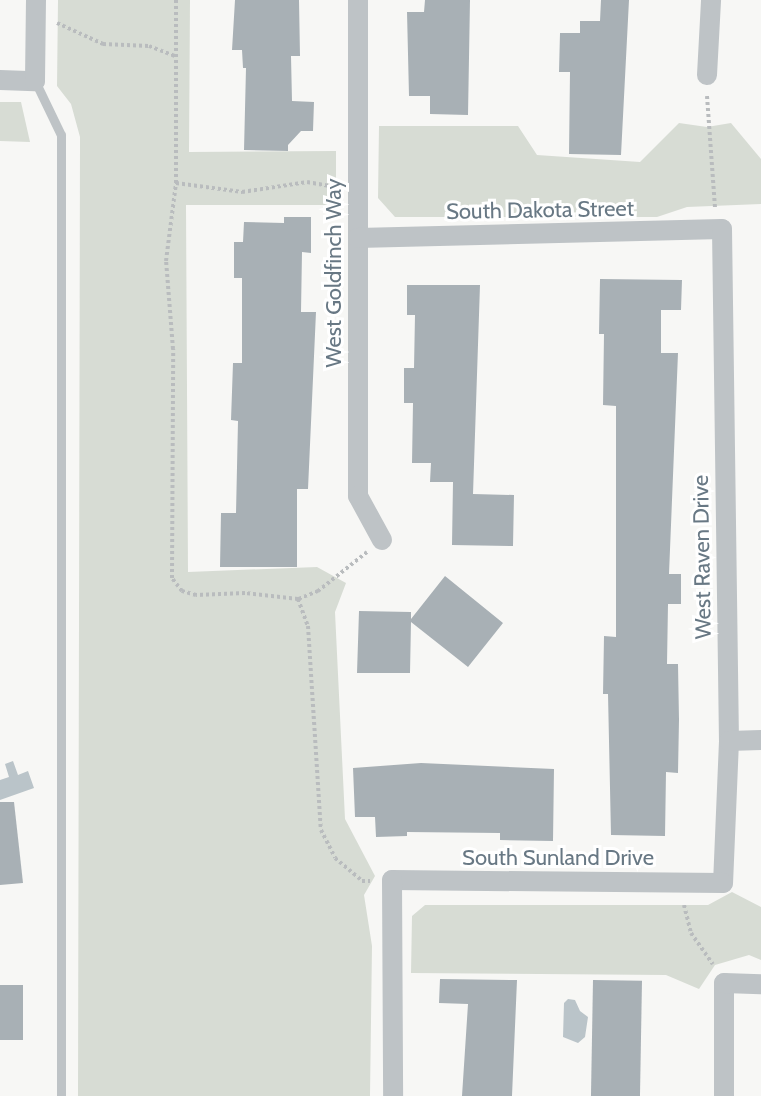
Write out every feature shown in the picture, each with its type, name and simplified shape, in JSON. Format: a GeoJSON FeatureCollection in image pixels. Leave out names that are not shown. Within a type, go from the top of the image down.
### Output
{"type":"FeatureCollection","features":[{"type":"Feature","properties":{"kind":"street"},"geometry":{"type":"LineString","coordinates":[[0,80],[35,81],[36,0]]}},
{"type":"Feature","properties":{"kind":"street","name":"West Goldfinch Way"},"geometry":{"type":"LineString","coordinates":[[358,0],[358,496],[382,540]]}},
{"type":"Feature","properties":{"kind":"street"},"geometry":{"type":"LineString","coordinates":[[707,75],[711,0]]}},
{"type":"Feature","properties":{"kind":"street","name":"South Dakota Street"},"geometry":{"type":"LineString","coordinates":[[358,238],[722,229]]}},
{"type":"Feature","properties":{"kind":"street","name":"West Raven Drive"},"geometry":{"type":"LineString","coordinates":[[722,229],[729,741],[723,883]]}},
{"type":"Feature","properties":{"kind":"street"},"geometry":{"type":"LineString","coordinates":[[729,741],[761,740]]}},
{"type":"Feature","properties":{"kind":"street"},"geometry":{"type":"LineString","coordinates":[[392,880],[393,1096]]}},
{"type":"Feature","properties":{"kind":"street","name":"South Sunland Drive"},"geometry":{"type":"LineString","coordinates":[[392,880],[723,883]]}},
{"type":"Feature","properties":{"kind":"street"},"geometry":{"type":"LineString","coordinates":[[724,1096],[724,983],[761,984]]}},
{"type":"Feature","properties":{"kind":"lane"},"geometry":{"type":"LineString","coordinates":[[35,81],[61,135],[61,1096]]}},
{"type":"Feature","properties":{"kind":"path"},"geometry":{"type":"LineString","coordinates":[[176,0],[176,183],[166,273],[173,349],[172,578],[182,591],[196,595],[245,593],[298,599],[318,591],[382,540]]}},
{"type":"Feature","properties":{"kind":"path"},"geometry":{"type":"LineString","coordinates":[[36,21],[61,23],[103,44],[149,46],[175,56]]}},
{"type":"Feature","properties":{"kind":"path"},"geometry":{"type":"LineString","coordinates":[[707,75],[714,206],[722,229]]}},
{"type":"Feature","properties":{"kind":"path"},"geometry":{"type":"LineString","coordinates":[[176,183],[243,192],[307,182],[358,192]]}},
{"type":"Feature","properties":{"kind":"path"},"geometry":{"type":"LineString","coordinates":[[298,599],[309,637],[321,830],[334,858],[362,881],[392,880]]}},
{"type":"Feature","properties":{"kind":"path"},"geometry":{"type":"LineString","coordinates":[[684,883],[684,910],[691,933],[724,983]]}},
{"type":"Feature","properties":{"kind":"shaded area"},"geometry":{"type":"Polygon","coordinates":[[[58,0],[190,0],[189,152],[336,151],[336,205],[186,205],[188,572],[317,567],[346,583],[335,612],[345,819],[375,876],[364,895],[372,946],[370,1096],[78,1096],[80,137],[71,104],[57,86],[58,0]]]}},
{"type":"Feature","properties":{"kind":"shaded area"},"geometry":{"type":"Polygon","coordinates":[[[0,102],[21,102],[30,142],[0,141],[0,102]]]}},
{"type":"Feature","properties":{"kind":"shaded area"},"geometry":{"type":"Polygon","coordinates":[[[679,123],[707,127],[731,123],[761,159],[761,204],[687,207],[657,217],[395,217],[378,198],[379,126],[518,126],[537,155],[640,162],[679,123]]]}},
{"type":"Feature","properties":{"kind":"shaded area"},"geometry":{"type":"Polygon","coordinates":[[[13,761],[18,775],[28,771],[34,788],[0,800],[0,780],[9,777],[5,764],[13,761]]]}},
{"type":"Feature","properties":{"kind":"shaded area"},"geometry":{"type":"Polygon","coordinates":[[[732,892],[761,907],[761,960],[749,955],[715,965],[699,989],[666,975],[411,973],[412,916],[425,905],[708,905],[732,892]]]}},
{"type":"Feature","properties":{"kind":"shaded area"},"geometry":{"type":"Polygon","coordinates":[[[568,999],[575,1000],[580,1011],[588,1017],[585,1037],[578,1043],[563,1037],[564,1003],[568,999]]]}},
{"type":"Feature","properties":{"kind":"building"},"geometry":{"type":"Polygon","coordinates":[[[235,0],[299,0],[300,56],[291,56],[292,101],[314,102],[313,131],[301,131],[288,145],[288,151],[244,150],[246,68],[243,68],[242,50],[232,50],[235,0]]]}},
{"type":"Feature","properties":{"kind":"building"},"geometry":{"type":"Polygon","coordinates":[[[425,0],[470,0],[468,115],[430,114],[430,96],[409,96],[407,12],[424,12],[425,0]]]}},
{"type":"Feature","properties":{"kind":"building"},"geometry":{"type":"Polygon","coordinates":[[[601,0],[629,0],[621,155],[569,154],[570,72],[559,72],[560,33],[580,33],[580,21],[600,21],[601,0]]]}},
{"type":"Feature","properties":{"kind":"building"},"geometry":{"type":"Polygon","coordinates":[[[284,217],[311,217],[311,253],[302,252],[301,312],[316,312],[308,489],[297,489],[297,567],[220,567],[221,513],[236,513],[238,421],[231,420],[233,363],[242,363],[242,278],[234,278],[234,242],[243,242],[244,222],[284,223],[284,217]]]}},
{"type":"Feature","properties":{"kind":"building"},"geometry":{"type":"Polygon","coordinates":[[[600,279],[682,280],[681,310],[661,310],[661,353],[678,353],[669,574],[681,574],[681,604],[668,604],[667,664],[678,664],[679,720],[678,773],[666,772],[665,836],[611,835],[608,694],[603,694],[604,636],[616,637],[616,406],[603,405],[604,334],[599,334],[600,279]]]}},
{"type":"Feature","properties":{"kind":"building"},"geometry":{"type":"Polygon","coordinates":[[[407,285],[480,285],[473,494],[514,495],[513,546],[452,545],[453,482],[430,482],[431,463],[412,463],[413,403],[404,403],[404,368],[414,368],[415,315],[407,315],[407,285]]]}},
{"type":"Feature","properties":{"kind":"building"},"geometry":{"type":"Polygon","coordinates":[[[445,576],[503,623],[468,667],[411,622],[410,673],[357,673],[359,611],[411,612],[411,619],[445,576]]]}},
{"type":"Feature","properties":{"kind":"building"},"geometry":{"type":"Polygon","coordinates":[[[421,763],[554,769],[553,841],[500,840],[500,833],[407,832],[407,836],[376,837],[375,817],[355,817],[353,768],[421,763]]]}},
{"type":"Feature","properties":{"kind":"building"},"geometry":{"type":"Polygon","coordinates":[[[0,802],[14,802],[23,883],[0,885],[0,802]]]}},
{"type":"Feature","properties":{"kind":"building"},"geometry":{"type":"Polygon","coordinates":[[[440,979],[517,980],[512,1096],[462,1096],[468,1004],[439,1003],[440,979]]]}},
{"type":"Feature","properties":{"kind":"building"},"geometry":{"type":"Polygon","coordinates":[[[593,980],[642,981],[640,1096],[591,1096],[593,980]]]}},
{"type":"Feature","properties":{"kind":"building"},"geometry":{"type":"Polygon","coordinates":[[[0,985],[23,985],[23,1040],[0,1040],[0,985]]]}}]}
